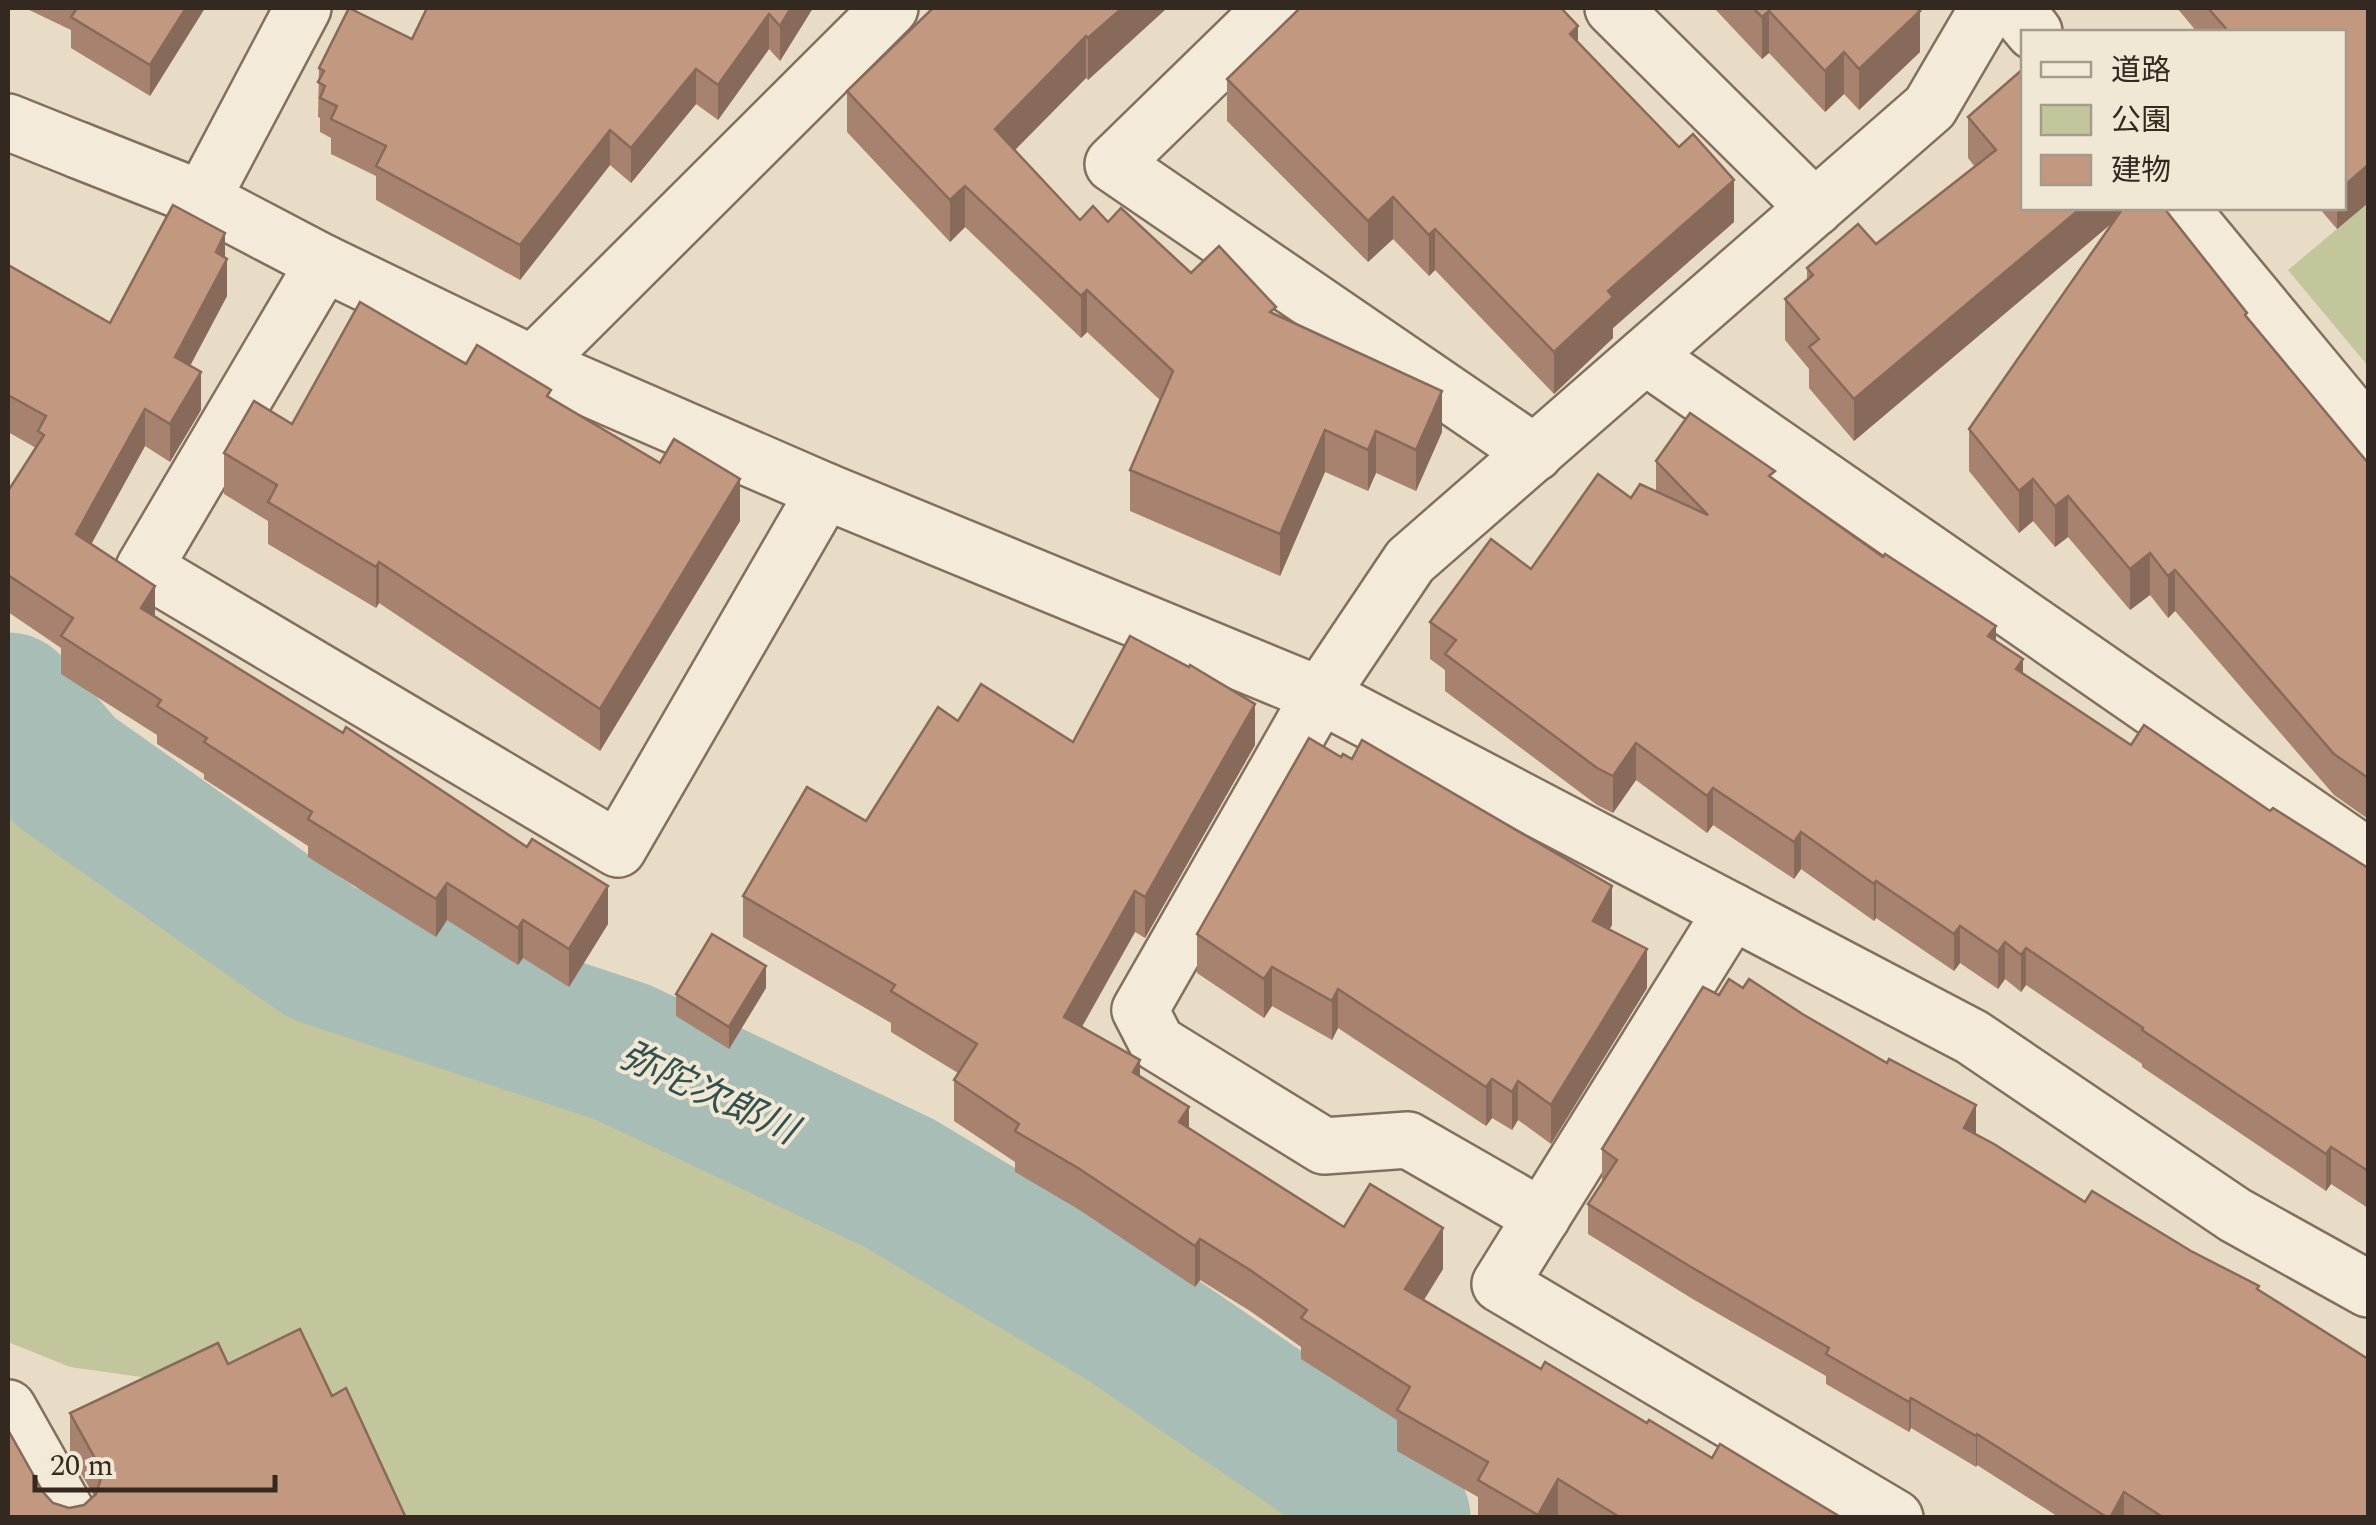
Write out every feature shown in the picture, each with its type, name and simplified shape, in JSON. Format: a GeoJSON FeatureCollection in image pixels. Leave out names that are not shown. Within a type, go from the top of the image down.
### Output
{"type":"FeatureCollection","features":[{"type":"Feature","properties":{"kind":"street"},"geometry":{"type":"LineString","coordinates":[[202,199],[303,8]]}},
{"type":"Feature","properties":{"kind":"street"},"geometry":{"type":"LineString","coordinates":[[533,364],[890,8]]}},
{"type":"Feature","properties":{"kind":"street"},"geometry":{"type":"LineString","coordinates":[[1273,8],[1113,164],[1535,453]]}},
{"type":"Feature","properties":{"kind":"street"},"geometry":{"type":"LineString","coordinates":[[1612,8],[1814,208]]}},
{"type":"Feature","properties":{"kind":"street"},"geometry":{"type":"LineString","coordinates":[[1542,1217],[1408,1140],[1324,1146],[1157,1043],[1140,1010],[1320,695],[1410,562],[1930,107],[1988,8]]}},
{"type":"Feature","properties":{"kind":"street"},"geometry":{"type":"LineString","coordinates":[[2014,8],[2032,30]]}},
{"type":"Feature","properties":{"kind":"street"},"geometry":{"type":"LineString","coordinates":[[8,122],[202,199],[533,364],[825,491],[1320,695],[1972,1037],[2235,1215],[2368,1289]]}},
{"type":"Feature","properties":{"kind":"street"},"geometry":{"type":"LineString","coordinates":[[2182,210],[2368,434]]}},
{"type":"Feature","properties":{"kind":"street"},"geometry":{"type":"LineString","coordinates":[[324,263],[144,568],[618,849],[825,491]]}},
{"type":"Feature","properties":{"kind":"street"},"geometry":{"type":"LineString","coordinates":[[1645,356],[2368,856]]}},
{"type":"Feature","properties":{"kind":"street"},"geometry":{"type":"LineString","coordinates":[[1732,911],[1500,1284],[1894,1518]]}},
{"type":"Feature","properties":{"kind":"street"},"geometry":{"type":"LineString","coordinates":[[8,1408],[70,1518]]}},
{"type":"Feature","properties":{"kind":"green space"},"geometry":{"type":"Polygon","coordinates":[[[2368,203],[2368,366],[2288,270],[2368,203]]]}},
{"type":"Feature","properties":{"kind":"green space"},"geometry":{"type":"Polygon","coordinates":[[[8,753],[108,853],[343,1031],[630,1095],[1083,1345],[1335,1517],[387,1517],[276,1396],[70,1367],[8,1342],[8,753]]]}},
{"type":"Feature","properties":{"kind":"building"},"geometry":{"type":"Polygon","coordinates":[[[77,8],[186,8],[150,65],[71,17],[77,8]]]}},
{"type":"Feature","properties":{"kind":"building"},"geometry":{"type":"Polygon","coordinates":[[[349,8],[412,39],[427,8],[791,8],[780,26],[769,14],[718,85],[696,69],[631,148],[610,130],[520,245],[376,166],[386,146],[331,119],[337,106],[320,98],[325,86],[318,82],[324,71],[319,68],[349,8]]]}},
{"type":"Feature","properties":{"kind":"building"},"geometry":{"type":"Polygon","coordinates":[[[933,8],[1122,8],[1086,36],[995,129],[1080,220],[1093,206],[1108,222],[1121,208],[1191,273],[1219,246],[1276,307],[1270,312],[1442,391],[1416,450],[1376,431],[1368,450],[1325,430],[1280,534],[1130,470],[1173,371],[1087,290],[1081,296],[965,186],[950,200],[847,91],[933,8]]]}},
{"type":"Feature","properties":{"kind":"building"},"geometry":{"type":"Polygon","coordinates":[[[1300,8],[1561,8],[1578,26],[1570,34],[1679,147],[1693,134],[1734,180],[1608,291],[1613,297],[1554,352],[1435,229],[1429,235],[1393,197],[1368,221],[1227,79],[1300,8]]]}},
{"type":"Feature","properties":{"kind":"building"},"geometry":{"type":"Polygon","coordinates":[[[1753,8],[1920,11],[1859,69],[1844,52],[1825,71],[1769,11],[1762,17],[1753,8]]]}},
{"type":"Feature","properties":{"kind":"building"},"geometry":{"type":"Polygon","coordinates":[[[2208,8],[2368,8],[2368,165],[2346,184],[2346,30],[2227,30],[2208,8]]]}},
{"type":"Feature","properties":{"kind":"building"},"geometry":{"type":"Polygon","coordinates":[[[2021,71],[2021,210],[2079,210],[1854,399],[1809,347],[1819,339],[1785,299],[1813,275],[1807,268],[1858,224],[1876,244],[1996,150],[1968,117],[2021,71]]]}},
{"type":"Feature","properties":{"kind":"building"},"geometry":{"type":"Polygon","coordinates":[[[173,205],[225,233],[216,252],[227,259],[175,357],[201,372],[170,424],[145,409],[76,534],[155,586],[141,608],[343,733],[346,727],[527,847],[532,839],[608,886],[569,949],[523,920],[518,928],[447,883],[436,899],[308,819],[312,812],[204,742],[207,738],[157,706],[161,700],[61,636],[73,618],[8,575],[8,491],[44,435],[38,431],[46,416],[8,395],[8,265],[110,323],[173,205]]]}},
{"type":"Feature","properties":{"kind":"building"},"geometry":{"type":"Polygon","coordinates":[[[2122,210],[2166,210],[2245,315],[2368,463],[2368,778],[2334,754],[2175,570],[2168,576],[2150,553],[2130,569],[2068,496],[2055,506],[2033,479],[2019,491],[1969,429],[2122,210]]]}},
{"type":"Feature","properties":{"kind":"building"},"geometry":{"type":"Polygon","coordinates":[[[360,302],[466,364],[477,345],[551,390],[547,396],[660,463],[674,439],[740,479],[600,709],[379,562],[376,567],[268,502],[277,485],[224,453],[254,401],[292,424],[360,302]]]}},
{"type":"Feature","properties":{"kind":"building"},"geometry":{"type":"Polygon","coordinates":[[[1690,413],[1775,471],[1769,476],[1883,557],[1885,554],[1996,626],[1988,636],[2023,659],[2016,669],[2131,745],[2144,725],[2270,811],[2273,808],[2368,868],[2368,1171],[2331,1147],[2326,1154],[2026,948],[2021,955],[2005,942],[1998,952],[1960,926],[1954,934],[1801,832],[1794,842],[1713,788],[1707,796],[1636,743],[1613,776],[1597,768],[1445,654],[1456,640],[1430,622],[1491,539],[1531,569],[1598,474],[1631,498],[1640,484],[1708,515],[1656,461],[1690,413]]]}},
{"type":"Feature","properties":{"kind":"building"},"geometry":{"type":"Polygon","coordinates":[[[1130,636],[1190,665],[1255,704],[1145,897],[1135,891],[1064,1017],[1140,1060],[1133,1072],[1189,1107],[1179,1122],[1344,1227],[1370,1184],[1443,1228],[1405,1289],[1541,1369],[1545,1362],[1712,1458],[1720,1444],[1842,1518],[1621,1518],[1558,1479],[1538,1515],[1478,1480],[1488,1462],[1397,1410],[1410,1387],[1301,1318],[1307,1310],[1200,1239],[1195,1246],[1015,1131],[1019,1124],[954,1080],[977,1044],[891,991],[895,985],[743,896],[807,787],[866,821],[938,707],[958,721],[981,684],[1073,742],[1130,636]]]}},
{"type":"Feature","properties":{"kind":"building"},"geometry":{"type":"Polygon","coordinates":[[[1309,738],[1341,757],[1343,754],[1352,759],[1362,740],[1612,886],[1593,921],[1647,949],[1551,1105],[1518,1081],[1512,1092],[1492,1079],[1486,1087],[1338,989],[1332,1001],[1272,967],[1264,979],[1197,934],[1309,738]]]}},
{"type":"Feature","properties":{"kind":"building"},"geometry":{"type":"Polygon","coordinates":[[[712,934],[766,966],[729,1027],[676,994],[712,934]]]}},
{"type":"Feature","properties":{"kind":"building"},"geometry":{"type":"Polygon","coordinates":[[[1729,979],[1743,988],[1749,979],[1887,1063],[1889,1059],[1976,1105],[1964,1128],[2085,1202],[2092,1191],[2191,1251],[2259,1286],[2257,1289],[2368,1359],[2368,1518],[2164,1518],[2124,1492],[2108,1518],[1977,1434],[1911,1398],[1909,1402],[1826,1354],[1829,1348],[1588,1204],[1617,1160],[1602,1149],[1703,987],[1719,995],[1729,979]]]}},
{"type":"Feature","properties":{"kind":"building"},"geometry":{"type":"Polygon","coordinates":[[[300,1329],[332,1396],[346,1388],[406,1518],[8,1518],[8,1430],[53,1503],[69,1508],[84,1505],[96,1494],[101,1478],[97,1462],[70,1413],[218,1343],[228,1364],[300,1329]]]}},
{"type":"Feature","properties":{"kind":"waterway","name":"弥陀次郎川"},"geometry":{"type":"LineString","coordinates":[[8,705],[66,772],[322,953],[622,1052],[899,1183],[1125,1318],[1360,1479],[1398,1518]]}}]}
